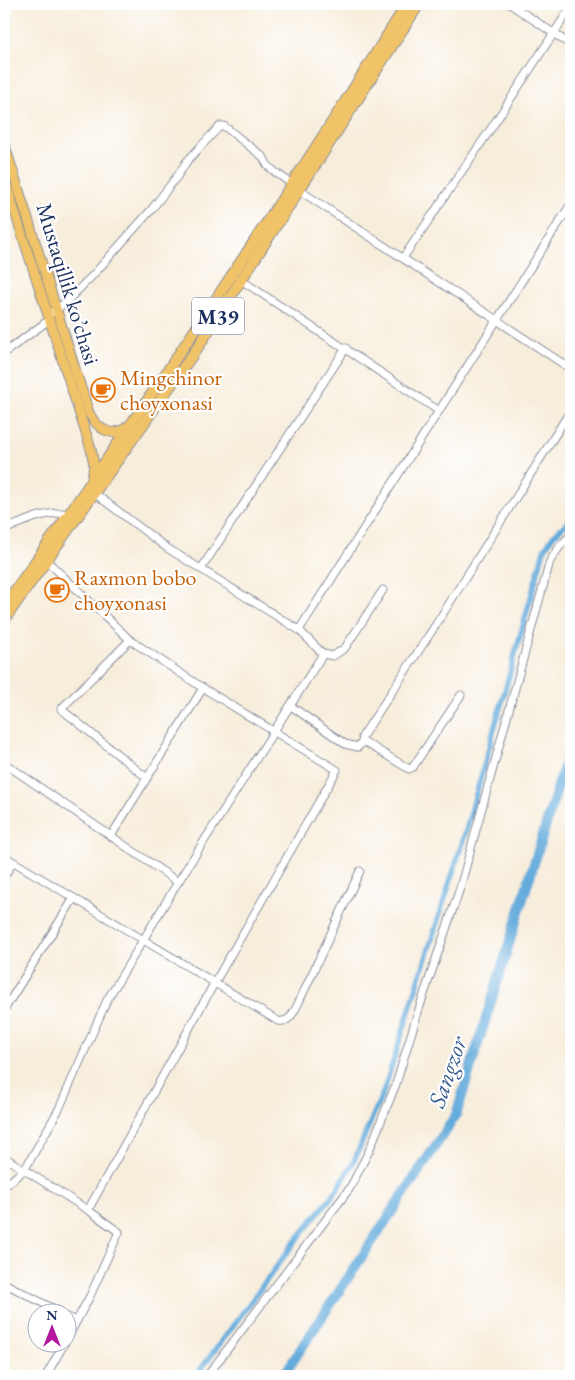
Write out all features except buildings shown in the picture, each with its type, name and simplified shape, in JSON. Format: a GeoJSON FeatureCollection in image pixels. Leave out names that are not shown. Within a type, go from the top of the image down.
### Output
{"type":"FeatureCollection","features":[{"type":"Feature","properties":{"kind":"highway","name":"M39"},"geometry":{"type":"LineString","coordinates":[[370,72],[407,4]]}},
{"type":"Feature","properties":{"kind":"highway","name":"M39"},"geometry":{"type":"LineString","coordinates":[[4,620],[46,560],[131,423],[224,297],[370,72],[419,4]]}},
{"type":"Feature","properties":{"kind":"highway","name":"M39"},"geometry":{"type":"LineString","coordinates":[[4,606],[70,514],[90,491],[198,347],[224,297],[241,280],[295,187]]}},
{"type":"Feature","properties":{"kind":"main road","name":"Mustaqillik ko’chasi"},"geometry":{"type":"LineString","coordinates":[[4,143],[56,310],[93,420],[103,429],[115,432],[122,431],[131,423]]}},
{"type":"Feature","properties":{"kind":"main road","name":"Mustaqillik ko’chasi"},"geometry":{"type":"LineString","coordinates":[[4,178],[93,454],[94,470],[90,491]]}},
{"type":"Feature","properties":{"kind":"street"},"geometry":{"type":"LineString","coordinates":[[510,4],[571,45]]}},
{"type":"Feature","properties":{"kind":"street"},"geometry":{"type":"LineString","coordinates":[[403,258],[571,6]]}},
{"type":"Feature","properties":{"kind":"street"},"geometry":{"type":"LineString","coordinates":[[4,353],[69,299],[152,209],[187,161],[220,126],[224,126],[264,158],[268,166],[295,187],[571,369]]}},
{"type":"Feature","properties":{"kind":"street"},"geometry":{"type":"LineString","coordinates":[[299,630],[571,204]]}},
{"type":"Feature","properties":{"kind":"street"},"geometry":{"type":"LineString","coordinates":[[241,280],[439,411]]}},
{"type":"Feature","properties":{"kind":"street"},"geometry":{"type":"LineString","coordinates":[[201,569],[346,348]]}},
{"type":"Feature","properties":{"kind":"street"},"geometry":{"type":"LineString","coordinates":[[291,706],[346,744],[358,747],[362,737],[435,626],[571,410]]}},
{"type":"Feature","properties":{"kind":"street"},"geometry":{"type":"LineString","coordinates":[[90,491],[167,548],[299,630],[323,654],[334,656],[345,648],[383,590]]}},
{"type":"Feature","properties":{"kind":"street"},"geometry":{"type":"LineString","coordinates":[[4,530],[54,512],[70,514]]}},
{"type":"Feature","properties":{"kind":"street"},"geometry":{"type":"LineString","coordinates":[[206,1376],[350,1188],[369,1151],[396,1084],[460,888],[550,561],[560,546],[571,535]]}},
{"type":"Feature","properties":{"kind":"street"},"geometry":{"type":"LineString","coordinates":[[46,560],[130,640],[203,688],[337,770],[215,982],[88,1210]]}},
{"type":"Feature","properties":{"kind":"street"},"geometry":{"type":"LineString","coordinates":[[130,640],[61,709],[147,778]]}},
{"type":"Feature","properties":{"kind":"street"},"geometry":{"type":"LineString","coordinates":[[4,1187],[25,1169],[59,1109],[107,1000],[142,939],[323,654]]}},
{"type":"Feature","properties":{"kind":"street"},"geometry":{"type":"LineString","coordinates":[[111,836],[203,688]]}},
{"type":"Feature","properties":{"kind":"street"},"geometry":{"type":"LineString","coordinates":[[362,741],[408,769],[414,767],[461,695]]}},
{"type":"Feature","properties":{"kind":"street"},"geometry":{"type":"LineString","coordinates":[[4,764],[178,882]]}},
{"type":"Feature","properties":{"kind":"street"},"geometry":{"type":"LineString","coordinates":[[4,856],[278,1021],[283,1022],[289,1020],[298,1004],[360,871]]}},
{"type":"Feature","properties":{"kind":"street"},"geometry":{"type":"LineString","coordinates":[[4,877],[13,862]]}},
{"type":"Feature","properties":{"kind":"street"},"geometry":{"type":"LineString","coordinates":[[4,1010],[74,898]]}},
{"type":"Feature","properties":{"kind":"street"},"geometry":{"type":"LineString","coordinates":[[4,1076],[6,1078],[4,1082]]}},
{"type":"Feature","properties":{"kind":"street"},"geometry":{"type":"LineString","coordinates":[[4,1157],[119,1232],[90,1296],[78,1317]]}},
{"type":"Feature","properties":{"kind":"street"},"geometry":{"type":"LineString","coordinates":[[4,1283],[41,1302]]}},
{"type":"Feature","properties":{"kind":"street"},"geometry":{"type":"LineString","coordinates":[[46,1376],[59,1352]]}},
{"type":"Feature","properties":{"kind":"waterway"},"geometry":{"type":"LineString","coordinates":[[196,1376],[294,1243],[337,1190],[353,1163],[384,1090],[463,841],[544,550],[553,536],[571,519]]}},
{"type":"Feature","properties":{"kind":"waterway","name":"Sangzor"},"geometry":{"type":"LineString","coordinates":[[283,1376],[456,1115],[571,744]]}},
{"type":"Feature","properties":{"kind":"place","name":"Mingchinor choyxonasi"},"geometry":{"type":"Point","coordinates":[103,390]}},
{"type":"Feature","properties":{"kind":"place","name":"Raxmon bobo choyxonasi"},"geometry":{"type":"Point","coordinates":[57,590]}}]}
